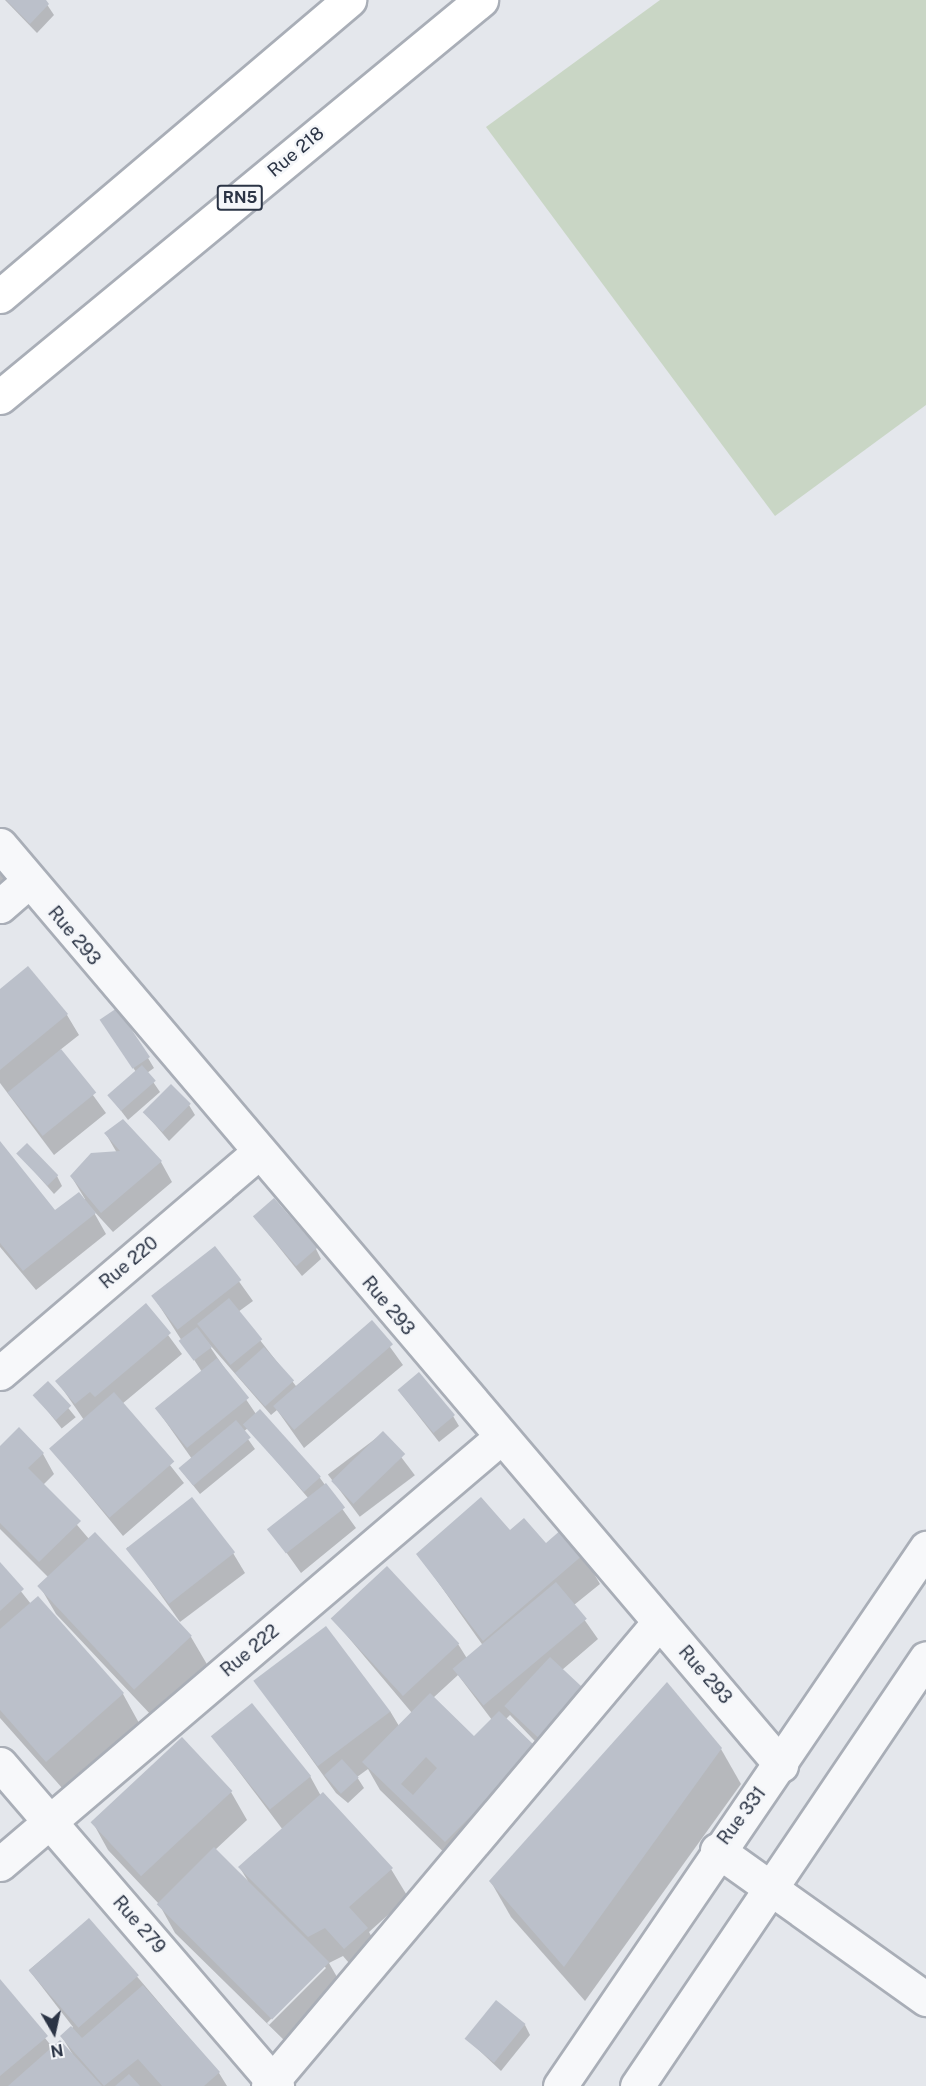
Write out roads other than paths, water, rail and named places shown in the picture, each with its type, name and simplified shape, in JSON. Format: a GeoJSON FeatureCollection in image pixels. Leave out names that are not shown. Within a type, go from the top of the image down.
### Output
{"type":"FeatureCollection","features":[{"type":"Feature","properties":{"kind":"highway"},"geometry":{"type":"LineString","coordinates":[[0,296],[349,0]]}},
{"type":"Feature","properties":{"kind":"highway","name":"Rue 218"},"geometry":{"type":"LineString","coordinates":[[0,396],[481,0]]}},
{"type":"Feature","properties":{"kind":"street","name":"Rue 293"},"geometry":{"type":"LineString","coordinates":[[0,845],[28,882],[500,1438],[781,1764]]}},
{"type":"Feature","properties":{"kind":"street"},"geometry":{"type":"LineString","coordinates":[[0,906],[28,882]]}},
{"type":"Feature","properties":{"kind":"street","name":"Rue 220"},"geometry":{"type":"LineString","coordinates":[[0,1373],[258,1153]]}},
{"type":"Feature","properties":{"kind":"street","name":"Rue 222"},"geometry":{"type":"LineString","coordinates":[[0,1864],[500,1438]]}},
{"type":"Feature","properties":{"kind":"street","name":"Rue 331"},"geometry":{"type":"LineString","coordinates":[[560,2086],[717,1850],[781,1764],[926,1548]]}},
{"type":"Feature","properties":{"kind":"street"},"geometry":{"type":"LineString","coordinates":[[272,2084],[659,1622]]}},
{"type":"Feature","properties":{"kind":"street"},"geometry":{"type":"LineString","coordinates":[[637,2086],[926,1658]]}},
{"type":"Feature","properties":{"kind":"street","name":"Rue 279"},"geometry":{"type":"LineString","coordinates":[[0,1764],[272,2084]]}},
{"type":"Feature","properties":{"kind":"street"},"geometry":{"type":"LineString","coordinates":[[717,1850],[768,1889],[926,1999]]}}]}
